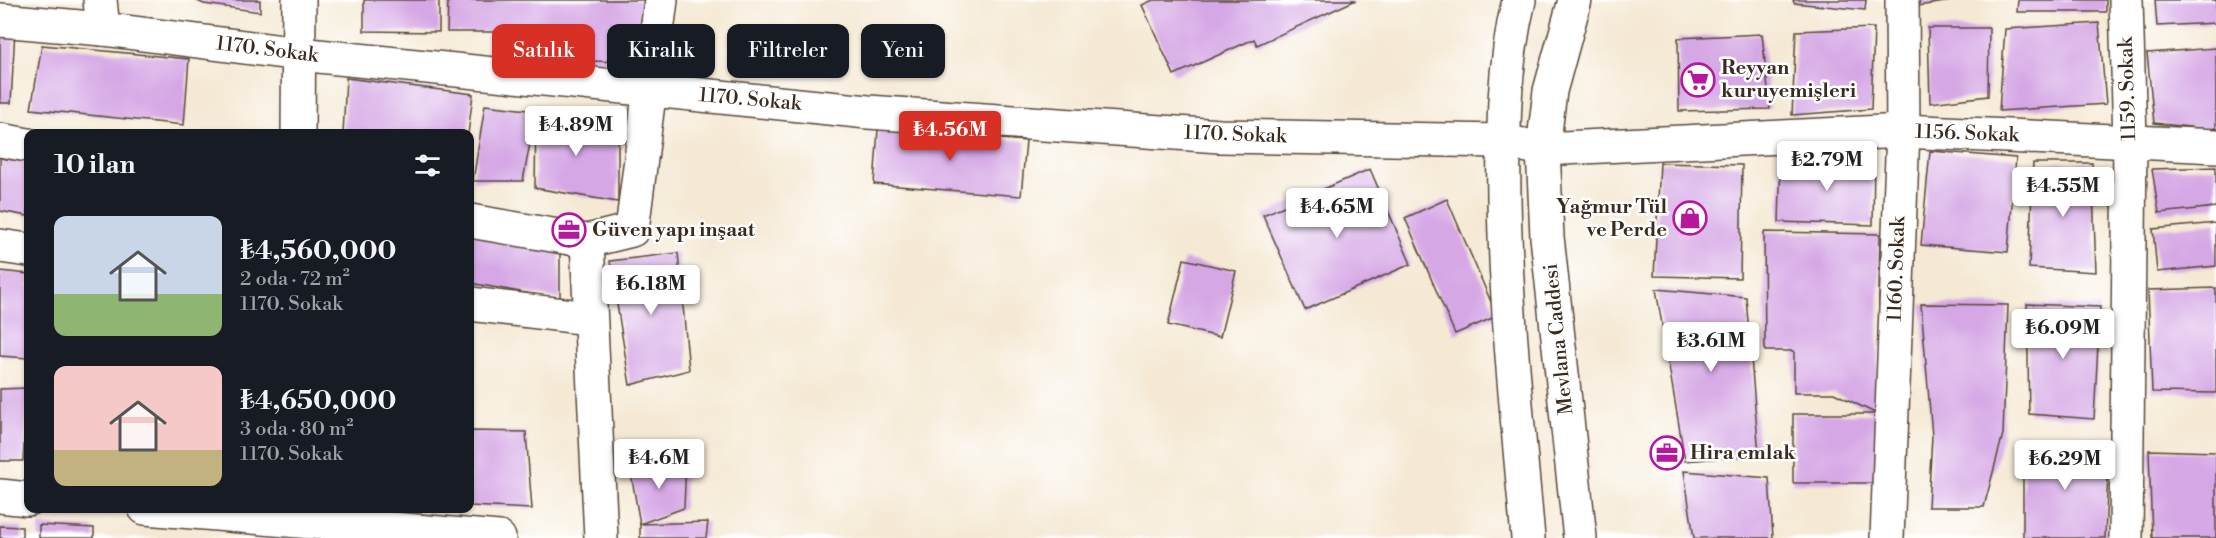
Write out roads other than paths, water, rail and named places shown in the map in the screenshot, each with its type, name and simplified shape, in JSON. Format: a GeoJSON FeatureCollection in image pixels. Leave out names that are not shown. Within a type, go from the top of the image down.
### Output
{"type":"FeatureCollection","features":[{"type":"Feature","properties":{"kind":"street"},"geometry":{"type":"LineString","coordinates":[[298,129],[299,0]]}},
{"type":"Feature","properties":{"kind":"street"},"geometry":{"type":"LineString","coordinates":[[474,222],[586,241],[632,230],[661,0]]}},
{"type":"Feature","properties":{"kind":"street"},"geometry":{"type":"LineString","coordinates":[[1519,0],[1509,43],[1503,141],[1505,269],[1528,538]]}},
{"type":"Feature","properties":{"kind":"street","name":"Mevlana Caddesi"},"geometry":{"type":"LineString","coordinates":[[1575,0],[1550,91],[1543,149],[1547,237],[1580,538]]}},
{"type":"Feature","properties":{"kind":"street","name":"1160. Sokak"},"geometry":{"type":"LineString","coordinates":[[1887,538],[1903,131],[1902,0]]}},
{"type":"Feature","properties":{"kind":"street","name":"1159. Sokak"},"geometry":{"type":"LineString","coordinates":[[2126,0],[2130,141],[2126,538]]}},
{"type":"Feature","properties":{"kind":"street","name":"1170. Sokak"},"geometry":{"type":"LineString","coordinates":[[0,21],[102,15],[299,54],[868,112],[1220,136],[1503,141]]}},
{"type":"Feature","properties":{"kind":"street","name":"1156. Sokak"},"geometry":{"type":"LineString","coordinates":[[1503,141],[1543,149],[1903,131],[2216,146]]}},
{"type":"Feature","properties":{"kind":"street"},"geometry":{"type":"LineString","coordinates":[[0,140],[24,144]]}},
{"type":"Feature","properties":{"kind":"street"},"geometry":{"type":"LineString","coordinates":[[586,241],[601,538]]}},
{"type":"Feature","properties":{"kind":"street"},"geometry":{"type":"LineString","coordinates":[[0,246],[24,249]]}},
{"type":"Feature","properties":{"kind":"street"},"geometry":{"type":"LineString","coordinates":[[474,304],[589,318]]}},
{"type":"Feature","properties":{"kind":"street"},"geometry":{"type":"LineString","coordinates":[[0,496],[24,499]]}},
{"type":"Feature","properties":{"kind":"street"},"geometry":{"type":"LineString","coordinates":[[205,513],[499,538]]}},
{"type":"Feature","properties":{"kind":"place","name":"Reyyan kuruyemişleri"},"geometry":{"type":"Point","coordinates":[1698,80]}},
{"type":"Feature","properties":{"kind":"place","name":"Yağmur Tül ve Perde"},"geometry":{"type":"Point","coordinates":[1690,218]}},
{"type":"Feature","properties":{"kind":"place","name":"Güven yapı inşaat"},"geometry":{"type":"Point","coordinates":[569,230]}},
{"type":"Feature","properties":{"kind":"place","name":"Hira emlak"},"geometry":{"type":"Point","coordinates":[1667,453]}}]}
